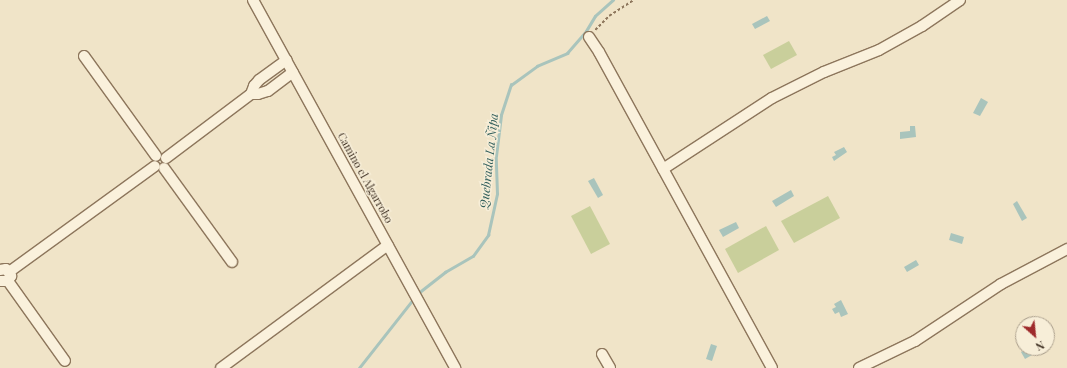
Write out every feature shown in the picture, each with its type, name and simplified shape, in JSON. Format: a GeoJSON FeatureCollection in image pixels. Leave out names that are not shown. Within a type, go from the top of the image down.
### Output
{"type":"FeatureCollection","features":[{"type":"Feature","properties":{"kind":"street","name":"Camino el Algarrobo"},"geometry":{"type":"LineString","coordinates":[[253,0],[455,368]]}},
{"type":"Feature","properties":{"kind":"street"},"geometry":{"type":"LineString","coordinates":[[663,169],[772,98],[824,72],[878,50],[922,26],[960,0]]}},
{"type":"Feature","properties":{"kind":"street"},"geometry":{"type":"LineString","coordinates":[[589,37],[599,52],[772,368]]}},
{"type":"Feature","properties":{"kind":"street"},"geometry":{"type":"LineString","coordinates":[[84,56],[232,262]]}},
{"type":"Feature","properties":{"kind":"street"},"geometry":{"type":"LineString","coordinates":[[65,361],[4,276],[251,94],[254,86],[259,80],[287,60]]}},
{"type":"Feature","properties":{"kind":"street"},"geometry":{"type":"LineString","coordinates":[[251,94],[258,94],[268,90],[293,72]]}},
{"type":"Feature","properties":{"kind":"street"},"geometry":{"type":"LineString","coordinates":[[221,368],[388,245]]}},
{"type":"Feature","properties":{"kind":"street"},"geometry":{"type":"LineString","coordinates":[[859,368],[915,341],[1001,284],[1067,249]]}},
{"type":"Feature","properties":{"kind":"street"},"geometry":{"type":"LineString","coordinates":[[602,354],[610,368]]}},
{"type":"Feature","properties":{"kind":"path"},"geometry":{"type":"LineString","coordinates":[[589,37],[609,16],[634,0]]}},
{"type":"Feature","properties":{"kind":"green space"},"geometry":{"type":"Polygon","coordinates":[[[789,41],[797,55],[771,69],[763,55],[789,41]]]}},
{"type":"Feature","properties":{"kind":"green space"},"geometry":{"type":"Polygon","coordinates":[[[828,196],[840,218],[794,243],[781,221],[828,196]]]}},
{"type":"Feature","properties":{"kind":"green space"},"geometry":{"type":"Polygon","coordinates":[[[590,206],[610,244],[591,254],[571,216],[590,206]]]}},
{"type":"Feature","properties":{"kind":"green space"},"geometry":{"type":"Polygon","coordinates":[[[766,226],[779,250],[738,273],[725,249],[766,226]]]}},
{"type":"Feature","properties":{"kind":"water"},"geometry":{"type":"Polygon","coordinates":[[[767,16],[770,21],[755,29],[752,24],[767,16]]]}},
{"type":"Feature","properties":{"kind":"water"},"geometry":{"type":"Polygon","coordinates":[[[981,98],[988,102],[980,116],[973,113],[981,98]]]}},
{"type":"Feature","properties":{"kind":"water"},"geometry":{"type":"Polygon","coordinates":[[[910,126],[915,126],[916,137],[900,139],[900,132],[910,131],[910,126]]]}},
{"type":"Feature","properties":{"kind":"water"},"geometry":{"type":"Polygon","coordinates":[[[844,147],[847,152],[834,161],[832,157],[836,155],[834,152],[844,147]]]}},
{"type":"Feature","properties":{"kind":"water"},"geometry":{"type":"Polygon","coordinates":[[[594,178],[603,195],[598,198],[588,181],[594,178]]]}},
{"type":"Feature","properties":{"kind":"water"},"geometry":{"type":"Polygon","coordinates":[[[791,190],[794,196],[776,207],[772,201],[791,190]]]}},
{"type":"Feature","properties":{"kind":"water"},"geometry":{"type":"Polygon","coordinates":[[[1017,201],[1027,218],[1022,221],[1013,204],[1017,201]]]}},
{"type":"Feature","properties":{"kind":"water"},"geometry":{"type":"Polygon","coordinates":[[[736,222],[739,228],[723,237],[719,230],[736,222]]]}},
{"type":"Feature","properties":{"kind":"water"},"geometry":{"type":"Polygon","coordinates":[[[951,233],[964,237],[962,244],[949,240],[951,233]]]}},
{"type":"Feature","properties":{"kind":"water"},"geometry":{"type":"Polygon","coordinates":[[[916,260],[919,265],[907,272],[904,267],[916,260]]]}},
{"type":"Feature","properties":{"kind":"water"},"geometry":{"type":"Polygon","coordinates":[[[841,300],[848,314],[841,317],[839,312],[835,314],[832,309],[836,307],[834,304],[841,300]]]}},
{"type":"Feature","properties":{"kind":"water"},"geometry":{"type":"Polygon","coordinates":[[[711,344],[717,346],[712,361],[706,359],[711,344]]]}},
{"type":"Feature","properties":{"kind":"water"},"geometry":{"type":"Polygon","coordinates":[[[1023,356],[1030,356],[1025,359],[1023,356]]]}},
{"type":"Feature","properties":{"kind":"waterway","name":"Quebrada La Ñipa"},"geometry":{"type":"LineString","coordinates":[[417,294],[445,272],[473,256],[488,235],[497,194],[496,156],[501,115],[511,85],[537,66],[567,53],[586,31],[595,16],[613,0]]}},
{"type":"Feature","properties":{"kind":"waterway","name":"Quebrada La Ñipa"},"geometry":{"type":"LineString","coordinates":[[359,368],[414,298]]}}]}
